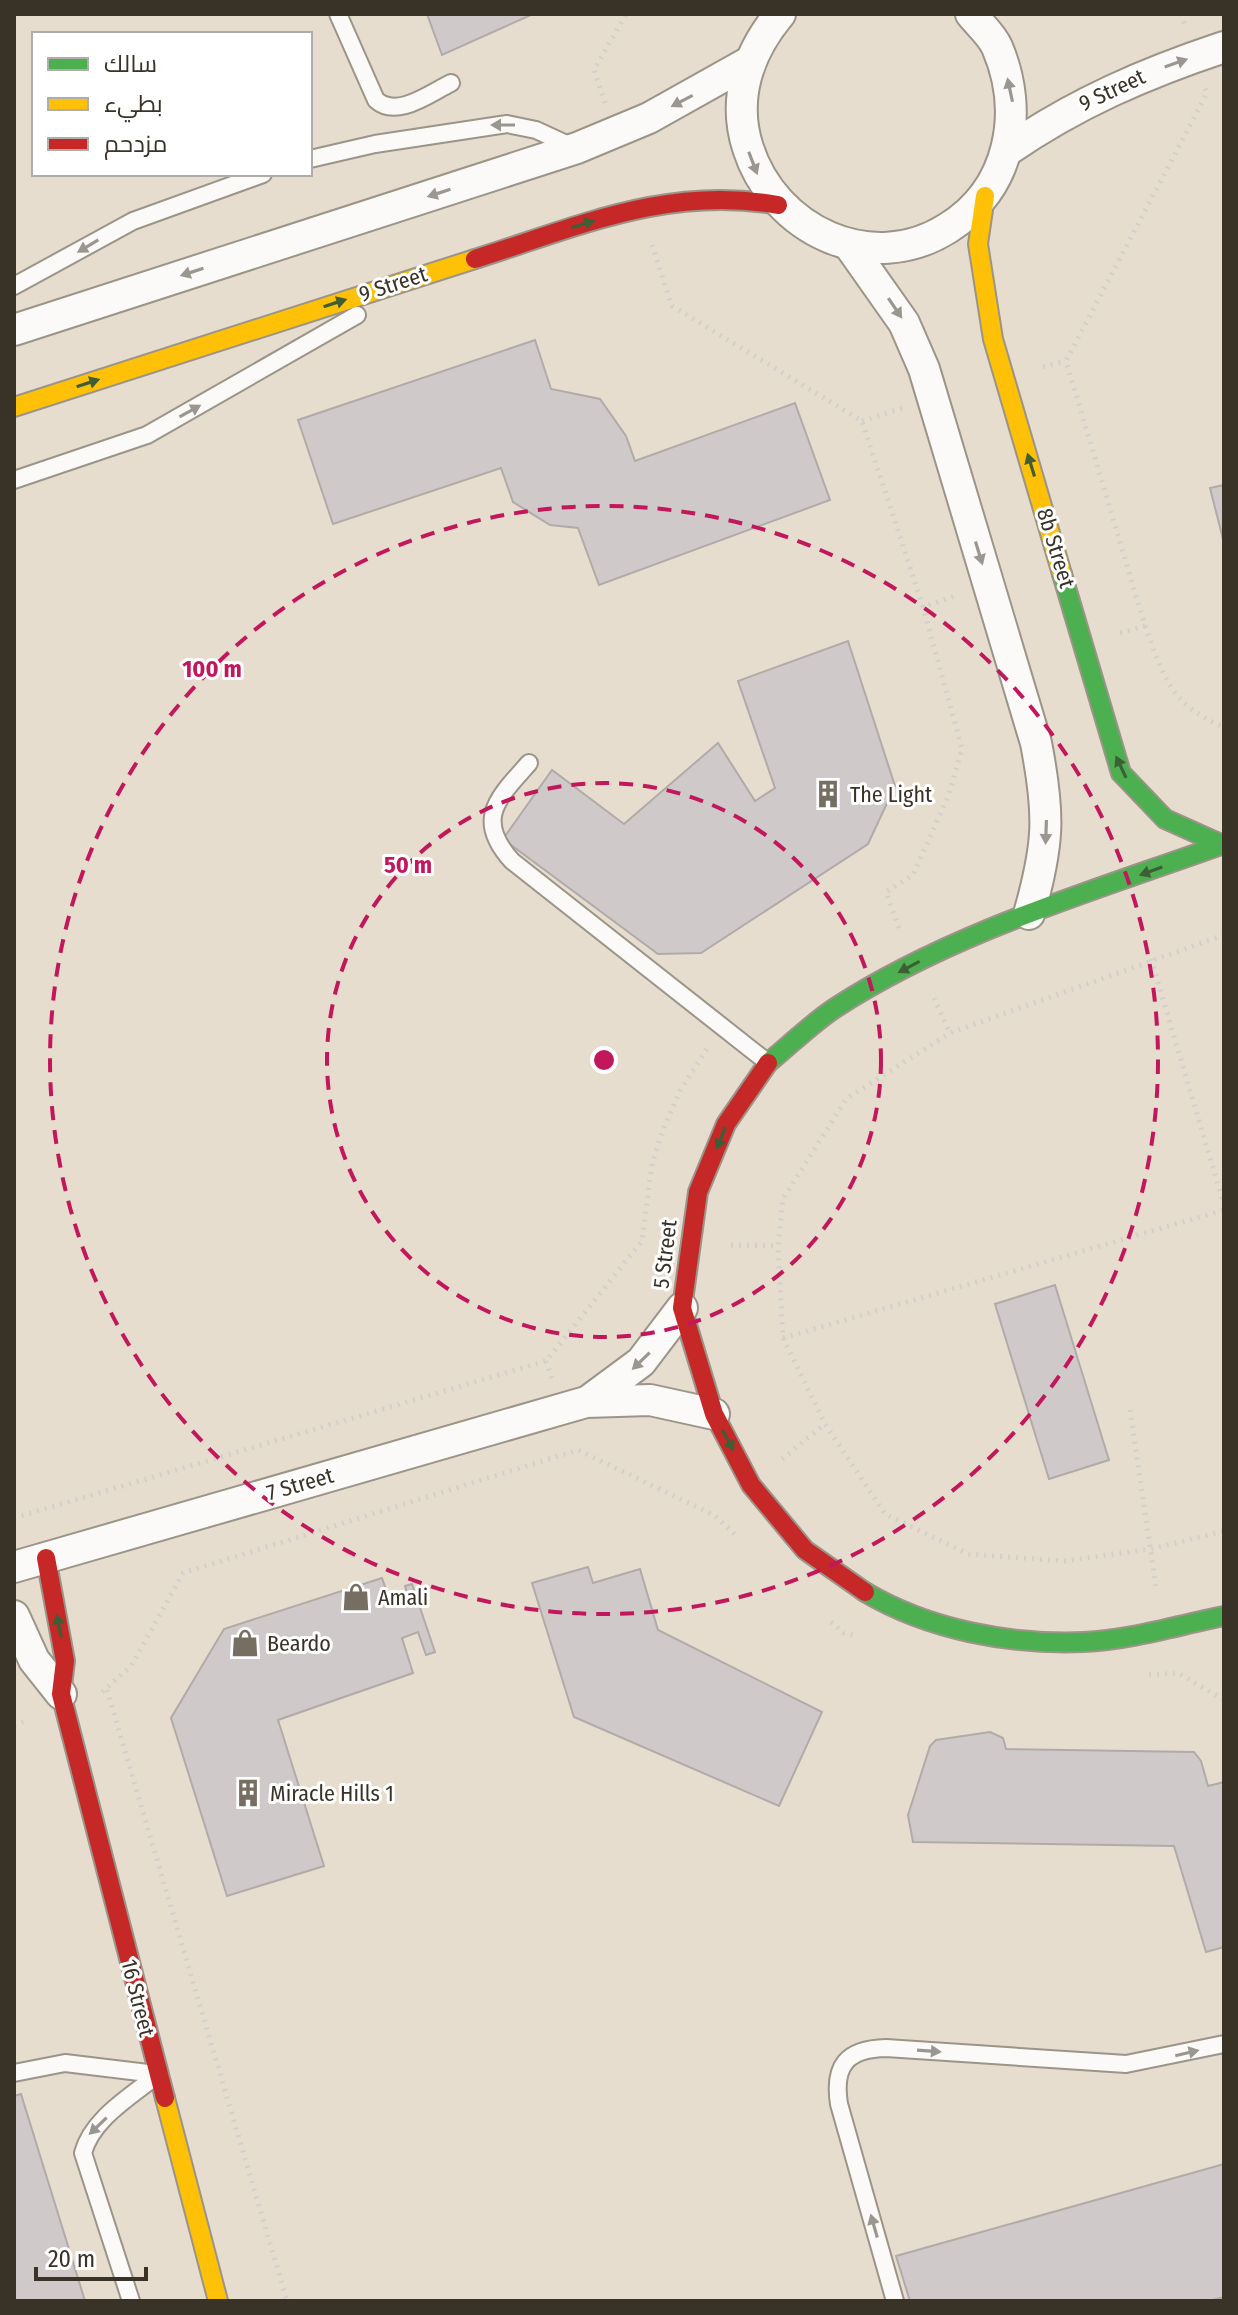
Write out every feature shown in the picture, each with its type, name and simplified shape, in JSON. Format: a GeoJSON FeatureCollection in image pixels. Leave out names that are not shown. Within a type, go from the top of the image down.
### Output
{"type":"FeatureCollection","features":[{"type":"Feature","properties":{"kind":"street"},"geometry":{"type":"LineString","coordinates":[[780,14],[765,32],[749,62],[741,95],[743,134],[755,172],[778,205],[811,230],[849,245],[900,246],[947,229],[985,196],[1008,150],[1013,96],[996,44],[971,14]]}},
{"type":"Feature","properties":{"kind":"street","name":"9 Street"},"geometry":{"type":"LineString","coordinates":[[1008,150],[1049,122],[1099,95],[1224,47]]}},
{"type":"Feature","properties":{"kind":"street"},"geometry":{"type":"LineString","coordinates":[[14,330],[577,148],[615,134],[684,101],[749,62]]}},
{"type":"Feature","properties":{"kind":"street","name":"9 Street"},"geometry":{"type":"LineString","coordinates":[[14,407],[430,271],[639,207],[666,200],[722,196],[778,205]]}},
{"type":"Feature","properties":{"kind":"street","name":"8b Street"},"geometry":{"type":"LineString","coordinates":[[985,196],[978,244],[993,339],[1121,773],[1147,807],[1171,824],[1183,832],[1224,844]]}},
{"type":"Feature","properties":{"kind":"street"},"geometry":{"type":"LineString","coordinates":[[849,245],[904,323],[924,369],[1036,743],[1047,800],[1045,859],[1029,914]]}},
{"type":"Feature","properties":{"kind":"street","name":"5 Street"},"geometry":{"type":"LineString","coordinates":[[1224,844],[1029,914],[917,963],[834,1009],[768,1063],[726,1124],[698,1192],[682,1308],[714,1414],[751,1485],[805,1550],[868,1594],[938,1624],[1012,1641],[1087,1642],[1224,1616]]}},
{"type":"Feature","properties":{"kind":"street","name":"7 Street"},"geometry":{"type":"LineString","coordinates":[[586,1402],[641,1362],[682,1308]]}},
{"type":"Feature","properties":{"kind":"street","name":"7 Street"},"geometry":{"type":"LineString","coordinates":[[14,1567],[586,1402],[650,1400],[714,1414]]}},
{"type":"Feature","properties":{"kind":"street","name":"16 Street"},"geometry":{"type":"LineString","coordinates":[[46,1558],[65,1661],[63,1700],[213,2300]]}},
{"type":"Feature","properties":{"kind":"street","name":"16 Street"},"geometry":{"type":"LineString","coordinates":[[14,1616],[34,1660],[63,1700]]}},
{"type":"Feature","properties":{"kind":"lane"},"geometry":{"type":"LineString","coordinates":[[338,14],[376,100],[383,106],[399,107],[451,83]]}},
{"type":"Feature","properties":{"kind":"lane"},"geometry":{"type":"LineString","coordinates":[[312,159],[375,144],[507,124],[536,130],[577,148]]}},
{"type":"Feature","properties":{"kind":"lane"},"geometry":{"type":"LineString","coordinates":[[14,286],[133,221],[257,176]]}},
{"type":"Feature","properties":{"kind":"lane"},"geometry":{"type":"LineString","coordinates":[[14,480],[147,435],[283,359],[430,271]]}},
{"type":"Feature","properties":{"kind":"lane"},"geometry":{"type":"LineString","coordinates":[[529,763],[497,799],[491,821],[496,844],[512,861],[768,1063]]}},
{"type":"Feature","properties":{"kind":"lane"},"geometry":{"type":"LineString","coordinates":[[895,2301],[839,2104],[835,2082],[845,2061],[864,2049],[886,2048],[1126,2064],[1224,2044]]}},
{"type":"Feature","properties":{"kind":"lane"},"geometry":{"type":"LineString","coordinates":[[14,2073],[65,2063],[157,2075]]}},
{"type":"Feature","properties":{"kind":"lane"},"geometry":{"type":"LineString","coordinates":[[131,2301],[83,2153],[87,2136],[99,2123],[157,2075]]}},
{"type":"Feature","properties":{"kind":"path"},"geometry":{"type":"LineString","coordinates":[[615,134],[594,70],[626,14]]}},
{"type":"Feature","properties":{"kind":"path"},"geometry":{"type":"LineString","coordinates":[[1181,14],[1207,93],[1066,361],[1145,626],[1163,673],[1180,702],[1224,727]]}},
{"type":"Feature","properties":{"kind":"path"},"geometry":{"type":"LineString","coordinates":[[639,207],[672,306],[862,421],[923,607],[962,749],[949,794],[913,875],[886,892],[890,909],[917,963]]}},
{"type":"Feature","properties":{"kind":"path"},"geometry":{"type":"LineString","coordinates":[[923,607],[988,584]]}},
{"type":"Feature","properties":{"kind":"path"},"geometry":{"type":"LineString","coordinates":[[1085,643],[1145,626]]}},
{"type":"Feature","properties":{"kind":"path"},"geometry":{"type":"LineString","coordinates":[[1224,935],[950,1033],[846,1099],[783,1199],[778,1246],[783,1338],[825,1424],[885,1514],[968,1554],[1064,1561],[1151,1549],[1224,1531]]}},
{"type":"Feature","properties":{"kind":"path"},"geometry":{"type":"LineString","coordinates":[[783,1338],[1224,1208],[1151,959]]}},
{"type":"Feature","properties":{"kind":"path"},"geometry":{"type":"LineString","coordinates":[[14,1518],[546,1361],[642,1241],[650,1177],[664,1127],[680,1091],[723,1027]]}},
{"type":"Feature","properties":{"kind":"path"},"geometry":{"type":"LineString","coordinates":[[1130,1410],[1162,1629],[1178,1673]]}},
{"type":"Feature","properties":{"kind":"path"},"geometry":{"type":"LineString","coordinates":[[14,1725],[63,1700],[107,1690],[131,1666],[183,1573],[578,1450],[714,1515],[749,1547]]}},
{"type":"Feature","properties":{"kind":"path"},"geometry":{"type":"LineString","coordinates":[[820,1611],[844,1633],[859,1637]]}},
{"type":"Feature","properties":{"kind":"path"},"geometry":{"type":"LineString","coordinates":[[1147,1675],[1178,1673],[1224,1700]]}},
{"type":"Feature","properties":{"kind":"path"},"geometry":{"type":"LineString","coordinates":[[107,1690],[287,2301]]}},
{"type":"Feature","properties":{"kind":"building"},"geometry":{"type":"Polygon","coordinates":[[[427,14],[533,14],[442,55],[427,14]]]}},
{"type":"Feature","properties":{"kind":"building"},"geometry":{"type":"Polygon","coordinates":[[[535,340],[551,389],[600,399],[626,436],[635,461],[795,403],[830,500],[599,585],[578,528],[550,525],[513,502],[501,468],[333,524],[298,420],[535,340]]]}},
{"type":"Feature","properties":{"kind":"building"},"geometry":{"type":"Polygon","coordinates":[[[1224,485],[1224,543],[1210,488],[1224,485]]]}},
{"type":"Feature","properties":{"kind":"building","name":"The Light"},"geometry":{"type":"Polygon","coordinates":[[[848,641],[895,786],[868,844],[701,953],[658,954],[503,839],[552,770],[624,824],[718,743],[755,801],[775,788],[738,681],[848,641]]]}},
{"type":"Feature","properties":{"kind":"building"},"geometry":{"type":"Polygon","coordinates":[[[1055,1285],[1109,1460],[1049,1479],[995,1304],[1055,1285]]]}},
{"type":"Feature","properties":{"kind":"building"},"geometry":{"type":"Polygon","coordinates":[[[588,1567],[593,1583],[640,1569],[658,1630],[822,1712],[779,1806],[574,1717],[532,1583],[588,1567]]]}},
{"type":"Feature","properties":{"kind":"building","name":"Miracle Hills 1"},"geometry":{"type":"Polygon","coordinates":[[[382,1578],[389,1598],[407,1593],[405,1586],[412,1584],[435,1652],[426,1655],[418,1632],[402,1638],[413,1673],[278,1720],[324,1866],[227,1896],[171,1718],[224,1629],[382,1578]]]}},
{"type":"Feature","properties":{"kind":"building"},"geometry":{"type":"Polygon","coordinates":[[[990,1732],[1003,1738],[1006,1749],[1194,1752],[1201,1761],[1208,1786],[1224,1782],[1224,1947],[1206,1952],[1174,1846],[913,1842],[908,1815],[930,1746],[936,1740],[990,1732]]]}},
{"type":"Feature","properties":{"kind":"building"},"geometry":{"type":"Polygon","coordinates":[[[21,2094],[85,2301],[14,2301],[14,2096],[21,2094]]]}},
{"type":"Feature","properties":{"kind":"building"},"geometry":{"type":"Polygon","coordinates":[[[1224,2164],[1224,2297],[1209,2301],[910,2301],[896,2256],[1224,2164]]]}},
{"type":"Feature","properties":{"kind":"traffic: fast"},"geometry":{"type":"LineString","coordinates":[[1062,574],[1121,773],[1165,819],[1223,845]]}},
{"type":"Feature","properties":{"kind":"traffic: fast"},"geometry":{"type":"LineString","coordinates":[[768,1063],[835,1008],[927,957],[1024,915],[1224,844]]}},
{"type":"Feature","properties":{"kind":"traffic: fast"},"geometry":{"type":"LineString","coordinates":[[865,1592],[943,1625],[999,1638],[1028,1641],[1101,1641],[1224,1616]]}},
{"type":"Feature","properties":{"kind":"traffic: slow"},"geometry":{"type":"LineString","coordinates":[[985,196],[978,244],[993,339],[1062,574]]}},
{"type":"Feature","properties":{"kind":"traffic: slow"},"geometry":{"type":"LineString","coordinates":[[14,407],[475,259]]}},
{"type":"Feature","properties":{"kind":"traffic: slow"},"geometry":{"type":"LineString","coordinates":[[165,2098],[218,2301]]}},
{"type":"Feature","properties":{"kind":"traffic: jam"},"geometry":{"type":"LineString","coordinates":[[475,259],[624,212],[661,205],[699,200],[738,200],[778,205]]}},
{"type":"Feature","properties":{"kind":"traffic: jam"},"geometry":{"type":"LineString","coordinates":[[768,1063],[726,1124],[698,1192],[682,1308],[714,1414],[751,1485],[805,1550],[865,1592]]}},
{"type":"Feature","properties":{"kind":"traffic: jam"},"geometry":{"type":"LineString","coordinates":[[46,1558],[65,1661],[61,1694],[165,2098]]}},
{"type":"Feature","properties":{"kind":"place","name":"The Light"},"geometry":{"type":"Point","coordinates":[828,794]}},
{"type":"Feature","properties":{"kind":"place","name":"Amali"},"geometry":{"type":"Point","coordinates":[356,1597]}},
{"type":"Feature","properties":{"kind":"place","name":"Beardo"},"geometry":{"type":"Point","coordinates":[245,1643]}},
{"type":"Feature","properties":{"kind":"place","name":"Miracle Hills 1"},"geometry":{"type":"Point","coordinates":[248,1793]}}]}
